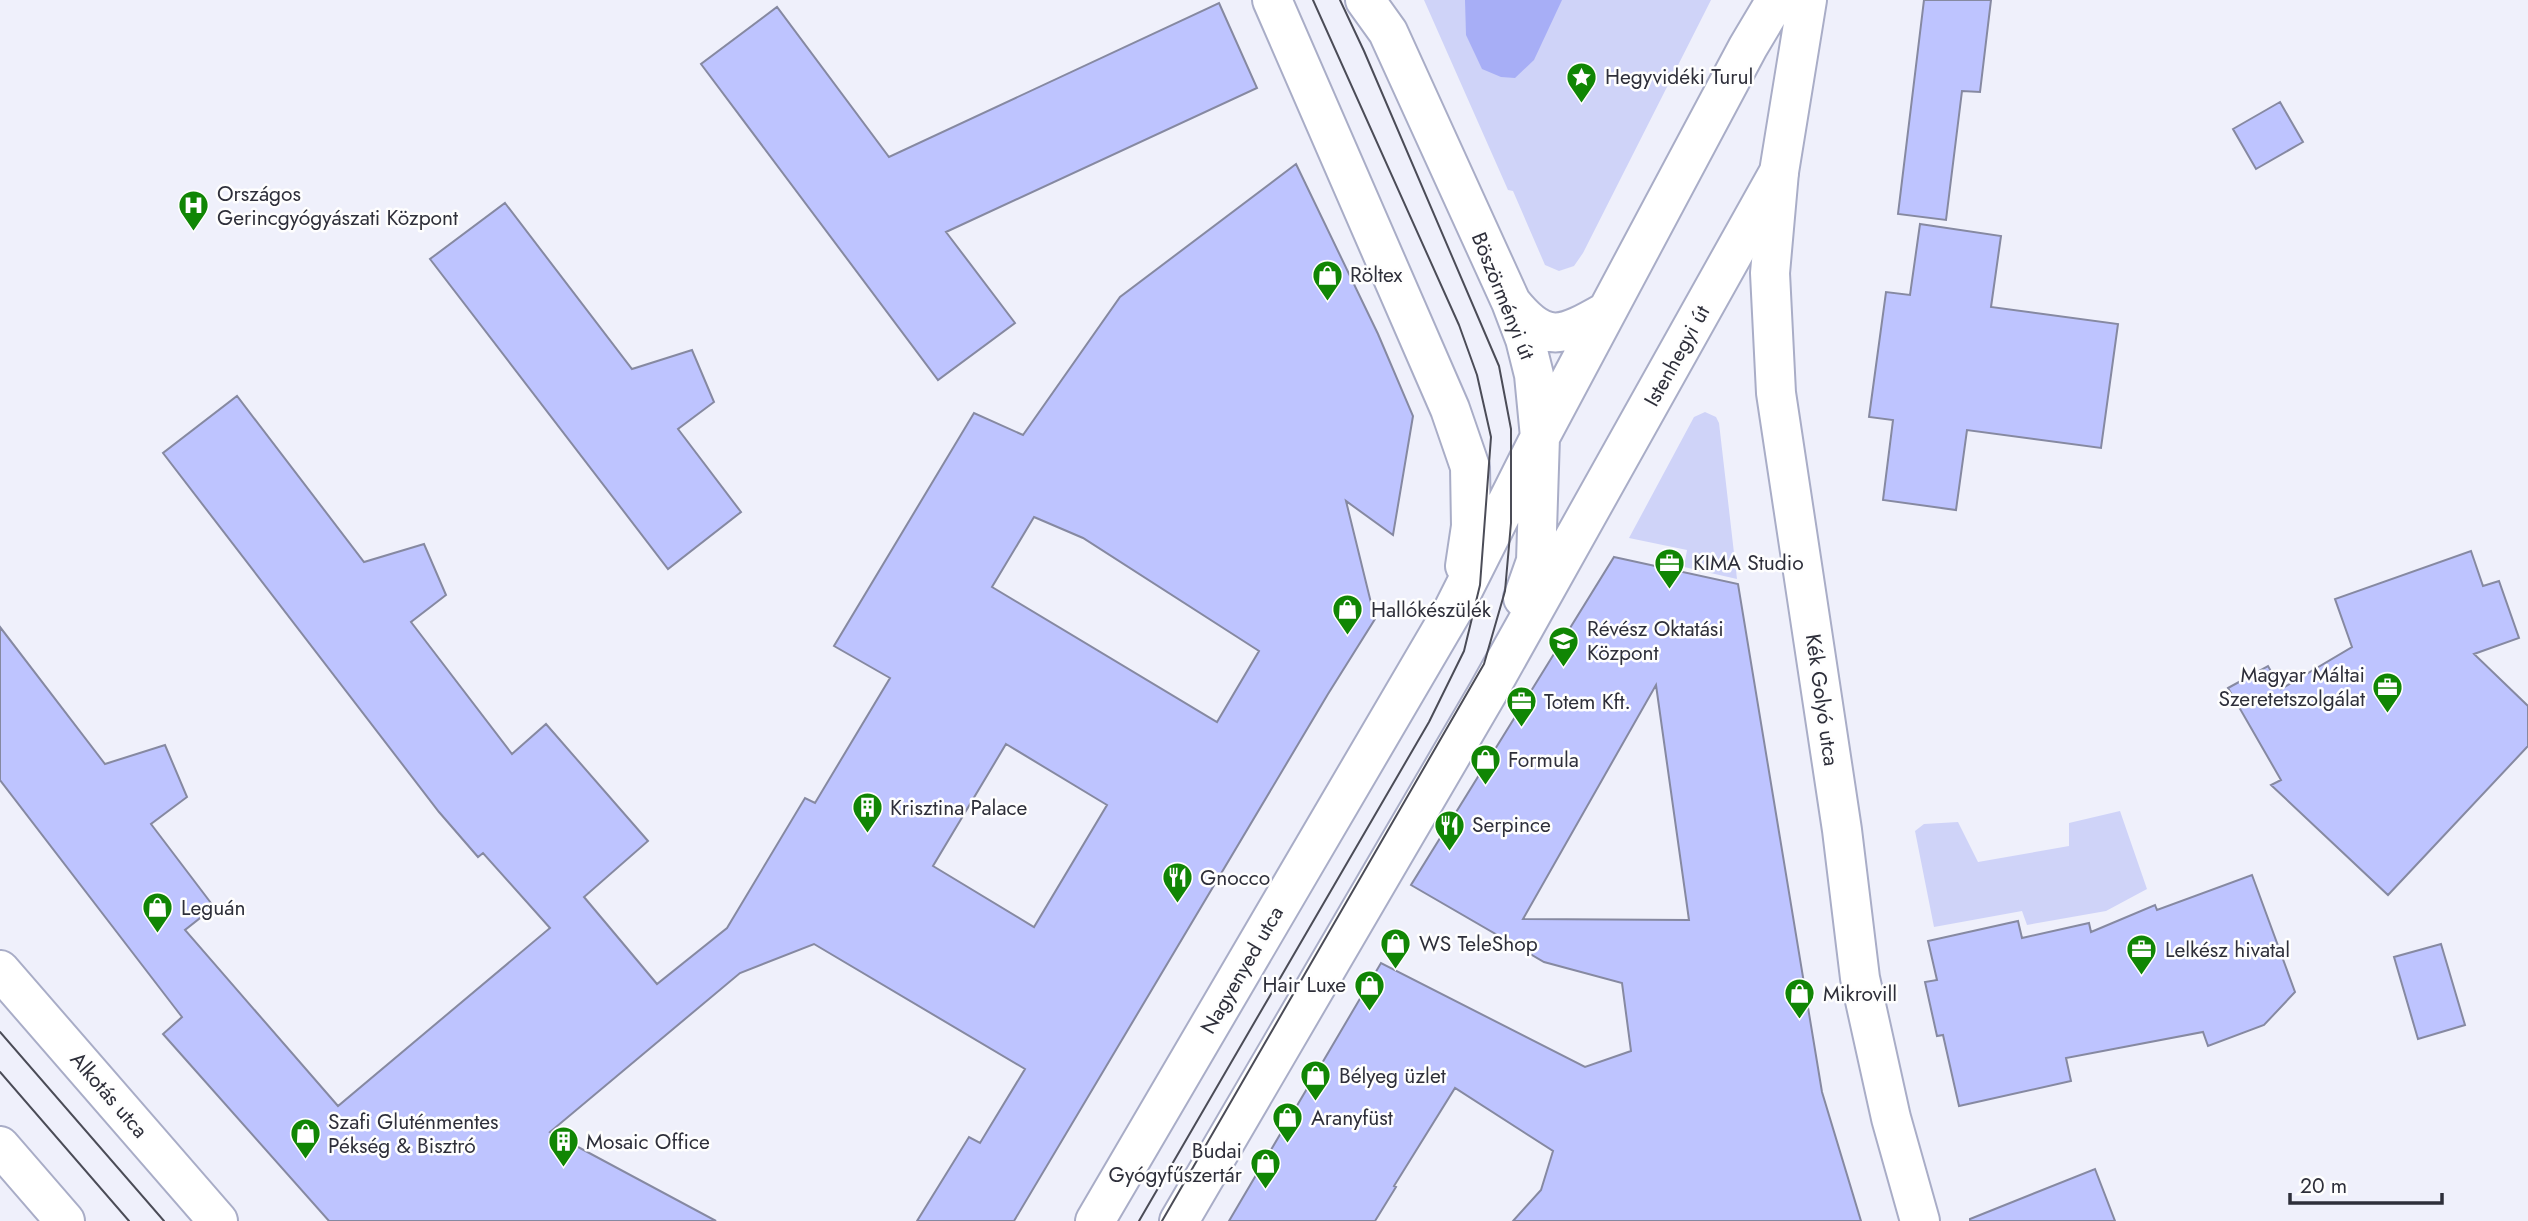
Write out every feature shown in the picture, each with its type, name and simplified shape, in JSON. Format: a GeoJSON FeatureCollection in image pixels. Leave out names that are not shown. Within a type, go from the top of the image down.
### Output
{"type":"FeatureCollection","features":[{"type":"Feature","properties":{"kind":"street"},"geometry":{"type":"LineString","coordinates":[[1272,0],[1450,409],[1470,467],[1471,526],[1464,570],[1453,610]]}},
{"type":"Feature","properties":{"kind":"street","name":"Böszörményi út"},"geometry":{"type":"LineString","coordinates":[[1365,0],[1388,32],[1511,302],[1525,339],[1534,375],[1540,437],[1536,561],[1488,692]]}},
{"type":"Feature","properties":{"kind":"street"},"geometry":{"type":"LineString","coordinates":[[1453,610],[1540,437],[1748,47],[1776,0]]}},
{"type":"Feature","properties":{"kind":"street","name":"Istenhegyi út"},"geometry":{"type":"LineString","coordinates":[[1488,692],[1779,172],[1807,0]]}},
{"type":"Feature","properties":{"kind":"street","name":"Kék Golyó utca"},"geometry":{"type":"LineString","coordinates":[[1779,172],[1770,273],[1776,393],[1842,830],[1860,978],[1891,1118],[1920,1221]]}},
{"type":"Feature","properties":{"kind":"street"},"geometry":{"type":"LineString","coordinates":[[1511,302],[1525,320],[1544,332],[1574,330],[1608,311]]}},
{"type":"Feature","properties":{"kind":"street","name":"Nagyenyed utca"},"geometry":{"type":"LineString","coordinates":[[1095,1221],[1453,610]]}},
{"type":"Feature","properties":{"kind":"street"},"geometry":{"type":"LineString","coordinates":[[1180,1221],[1488,692]]}},
{"type":"Feature","properties":{"kind":"street","name":"Alkotás utca"},"geometry":{"type":"LineString","coordinates":[[0,970],[218,1221]]}},
{"type":"Feature","properties":{"kind":"street"},"geometry":{"type":"LineString","coordinates":[[0,1146],[65,1221]]}},
{"type":"Feature","properties":{"kind":"shaded area"},"geometry":{"type":"Polygon","coordinates":[[[1424,0],[1711,0],[1574,266],[1559,271],[1545,265],[1513,191],[1508,190],[1424,0]]]}},
{"type":"Feature","properties":{"kind":"shaded area"},"geometry":{"type":"Polygon","coordinates":[[[1465,0],[1562,0],[1534,60],[1515,78],[1501,77],[1482,69],[1466,35],[1465,0]]]}},
{"type":"Feature","properties":{"kind":"shaded area"},"geometry":{"type":"Polygon","coordinates":[[[1705,412],[1716,417],[1719,423],[1737,579],[1684,567],[1687,550],[1629,538],[1694,417],[1705,412]]]}},
{"type":"Feature","properties":{"kind":"shaded area"},"geometry":{"type":"Polygon","coordinates":[[[2120,811],[2147,889],[2106,911],[2027,925],[2022,911],[1934,927],[1915,831],[1924,824],[1958,822],[1978,862],[2069,846],[2069,823],[2120,811]]]}},
{"type":"Feature","properties":{"kind":"building"},"geometry":{"type":"Polygon","coordinates":[[[1924,0],[1991,0],[1980,92],[1962,91],[1946,220],[1898,214],[1924,0]]]}},
{"type":"Feature","properties":{"kind":"building"},"geometry":{"type":"Polygon","coordinates":[[[1219,3],[1257,88],[946,232],[1015,323],[938,380],[701,64],[777,7],[889,157],[1219,3]]]}},
{"type":"Feature","properties":{"kind":"building"},"geometry":{"type":"Polygon","coordinates":[[[2280,102],[2303,142],[2256,169],[2233,129],[2280,102]]]}},
{"type":"Feature","properties":{"kind":"building"},"geometry":{"type":"Polygon","coordinates":[[[1296,164],[1378,334],[1413,416],[1393,535],[1346,501],[1375,619],[1014,1221],[917,1221],[969,1137],[980,1143],[1025,1069],[814,944],[740,973],[550,1132],[716,1221],[329,1221],[163,1034],[182,1017],[0,780],[0,627],[105,764],[165,745],[187,797],[151,824],[214,907],[185,930],[338,1106],[550,928],[483,853],[478,857],[439,812],[163,453],[237,396],[364,562],[424,544],[446,595],[411,622],[512,754],[546,724],[648,841],[584,897],[657,984],[727,928],[805,798],[815,803],[890,678],[834,646],[974,413],[1023,435],[1120,297],[1296,164]],[[1034,517],[992,587],[1217,722],[1259,651],[1083,538],[1034,517]],[[1006,744],[933,866],[1034,927],[1107,805],[1006,744]]]}},
{"type":"Feature","properties":{"kind":"building"},"geometry":{"type":"Polygon","coordinates":[[[505,203],[632,369],[692,350],[714,402],[678,429],[741,512],[668,569],[430,259],[505,203]]]}},
{"type":"Feature","properties":{"kind":"building"},"geometry":{"type":"Polygon","coordinates":[[[1920,224],[2001,236],[1991,307],[2118,324],[2101,448],[1967,430],[1956,510],[1883,500],[1893,420],[1869,417],[1886,292],[1910,295],[1920,224]]]}},
{"type":"Feature","properties":{"kind":"building"},"geometry":{"type":"Polygon","coordinates":[[[2471,551],[2483,586],[2499,581],[2519,638],[2474,654],[2528,706],[2528,746],[2388,895],[2271,785],[2281,780],[2228,688],[2268,666],[2281,689],[2352,647],[2335,599],[2471,551]]]}},
{"type":"Feature","properties":{"kind":"building"},"geometry":{"type":"Polygon","coordinates":[[[1614,557],[1738,584],[1822,1092],[1861,1221],[1513,1221],[1541,1190],[1553,1151],[1455,1088],[1375,1221],[1229,1221],[1381,963],[1585,1067],[1631,1051],[1622,983],[1544,962],[1411,885],[1614,557]],[[1656,685],[1523,919],[1689,920],[1656,685]]]}},
{"type":"Feature","properties":{"kind":"building"},"geometry":{"type":"Polygon","coordinates":[[[2252,875],[2295,992],[2264,1025],[2208,1046],[2203,1032],[2066,1058],[2071,1081],[1959,1106],[1943,1035],[1937,1036],[1925,982],[1937,980],[1928,941],[2018,921],[2022,938],[2089,923],[2091,932],[2155,905],[2157,910],[2252,875]]]}},
{"type":"Feature","properties":{"kind":"building"},"geometry":{"type":"Polygon","coordinates":[[[2441,944],[2465,1025],[2418,1039],[2394,957],[2441,944]]]}},
{"type":"Feature","properties":{"kind":"building"},"geometry":{"type":"Polygon","coordinates":[[[2095,1169],[2115,1221],[1970,1221],[1970,1219],[2095,1169]]]}},
{"type":"Feature","properties":{"kind":"tram line"},"geometry":{"type":"LineString","coordinates":[[1139,1221],[1429,722],[1464,651],[1480,585],[1491,437],[1477,375],[1459,325],[1313,0]]}},
{"type":"Feature","properties":{"kind":"tram line"},"geometry":{"type":"LineString","coordinates":[[1162,1221],[1484,664],[1505,591],[1511,523],[1511,429],[1499,366],[1340,0]]}},
{"type":"Feature","properties":{"kind":"tram line"},"geometry":{"type":"LineString","coordinates":[[0,1032],[164,1221]]}},
{"type":"Feature","properties":{"kind":"tram line"},"geometry":{"type":"LineString","coordinates":[[0,1072],[129,1221]]}},
{"type":"Feature","properties":{"kind":"place","name":"Hegyvidéki Turul"},"geometry":{"type":"Point","coordinates":[1582,104]}},
{"type":"Feature","properties":{"kind":"place","name":"Országos Gerincgyógyászati Központ"},"geometry":{"type":"Point","coordinates":[194,233]}},
{"type":"Feature","properties":{"kind":"place","name":"Röltex"},"geometry":{"type":"Point","coordinates":[1327,302]}},
{"type":"Feature","properties":{"kind":"place","name":"KIMA Studio"},"geometry":{"type":"Point","coordinates":[1670,590]}},
{"type":"Feature","properties":{"kind":"place","name":"Hallókészülék"},"geometry":{"type":"Point","coordinates":[1348,637]}},
{"type":"Feature","properties":{"kind":"place","name":"Révész Oktatási Központ"},"geometry":{"type":"Point","coordinates":[1564,668]}},
{"type":"Feature","properties":{"kind":"place","name":"Magyar Máltai Szeretetszolgálat"},"geometry":{"type":"Point","coordinates":[2388,714]}},
{"type":"Feature","properties":{"kind":"place","name":"Totem Kft."},"geometry":{"type":"Point","coordinates":[1521,729]}},
{"type":"Feature","properties":{"kind":"place","name":"Formula"},"geometry":{"type":"Point","coordinates":[1485,787]}},
{"type":"Feature","properties":{"kind":"place","name":"Krisztina Palace"},"geometry":{"type":"Point","coordinates":[867,835]}},
{"type":"Feature","properties":{"kind":"place","name":"Serpince"},"geometry":{"type":"Point","coordinates":[1449,852]}},
{"type":"Feature","properties":{"kind":"place","name":"Gnocco"},"geometry":{"type":"Point","coordinates":[1177,905]}},
{"type":"Feature","properties":{"kind":"place","name":"Leguán"},"geometry":{"type":"Point","coordinates":[158,935]}},
{"type":"Feature","properties":{"kind":"place","name":"WS TeleShop"},"geometry":{"type":"Point","coordinates":[1396,971]}},
{"type":"Feature","properties":{"kind":"place","name":"Lelkész hivatal"},"geometry":{"type":"Point","coordinates":[2142,977]}},
{"type":"Feature","properties":{"kind":"place","name":"Hair Luxe"},"geometry":{"type":"Point","coordinates":[1369,1012]}},
{"type":"Feature","properties":{"kind":"place","name":"Mikrovill"},"geometry":{"type":"Point","coordinates":[1800,1021]}},
{"type":"Feature","properties":{"kind":"place","name":"Bélyeg üzlet"},"geometry":{"type":"Point","coordinates":[1316,1103]}},
{"type":"Feature","properties":{"kind":"place","name":"Aranyfüst"},"geometry":{"type":"Point","coordinates":[1288,1145]}},
{"type":"Feature","properties":{"kind":"place","name":"Szafi Gluténmentes Pékség & Bisztró"},"geometry":{"type":"Point","coordinates":[305,1161]}},
{"type":"Feature","properties":{"kind":"place","name":"Mosaic Office"},"geometry":{"type":"Point","coordinates":[563,1169]}},
{"type":"Feature","properties":{"kind":"place","name":"Budai Gyógyfűszertár"},"geometry":{"type":"Point","coordinates":[1265,1190]}}]}
